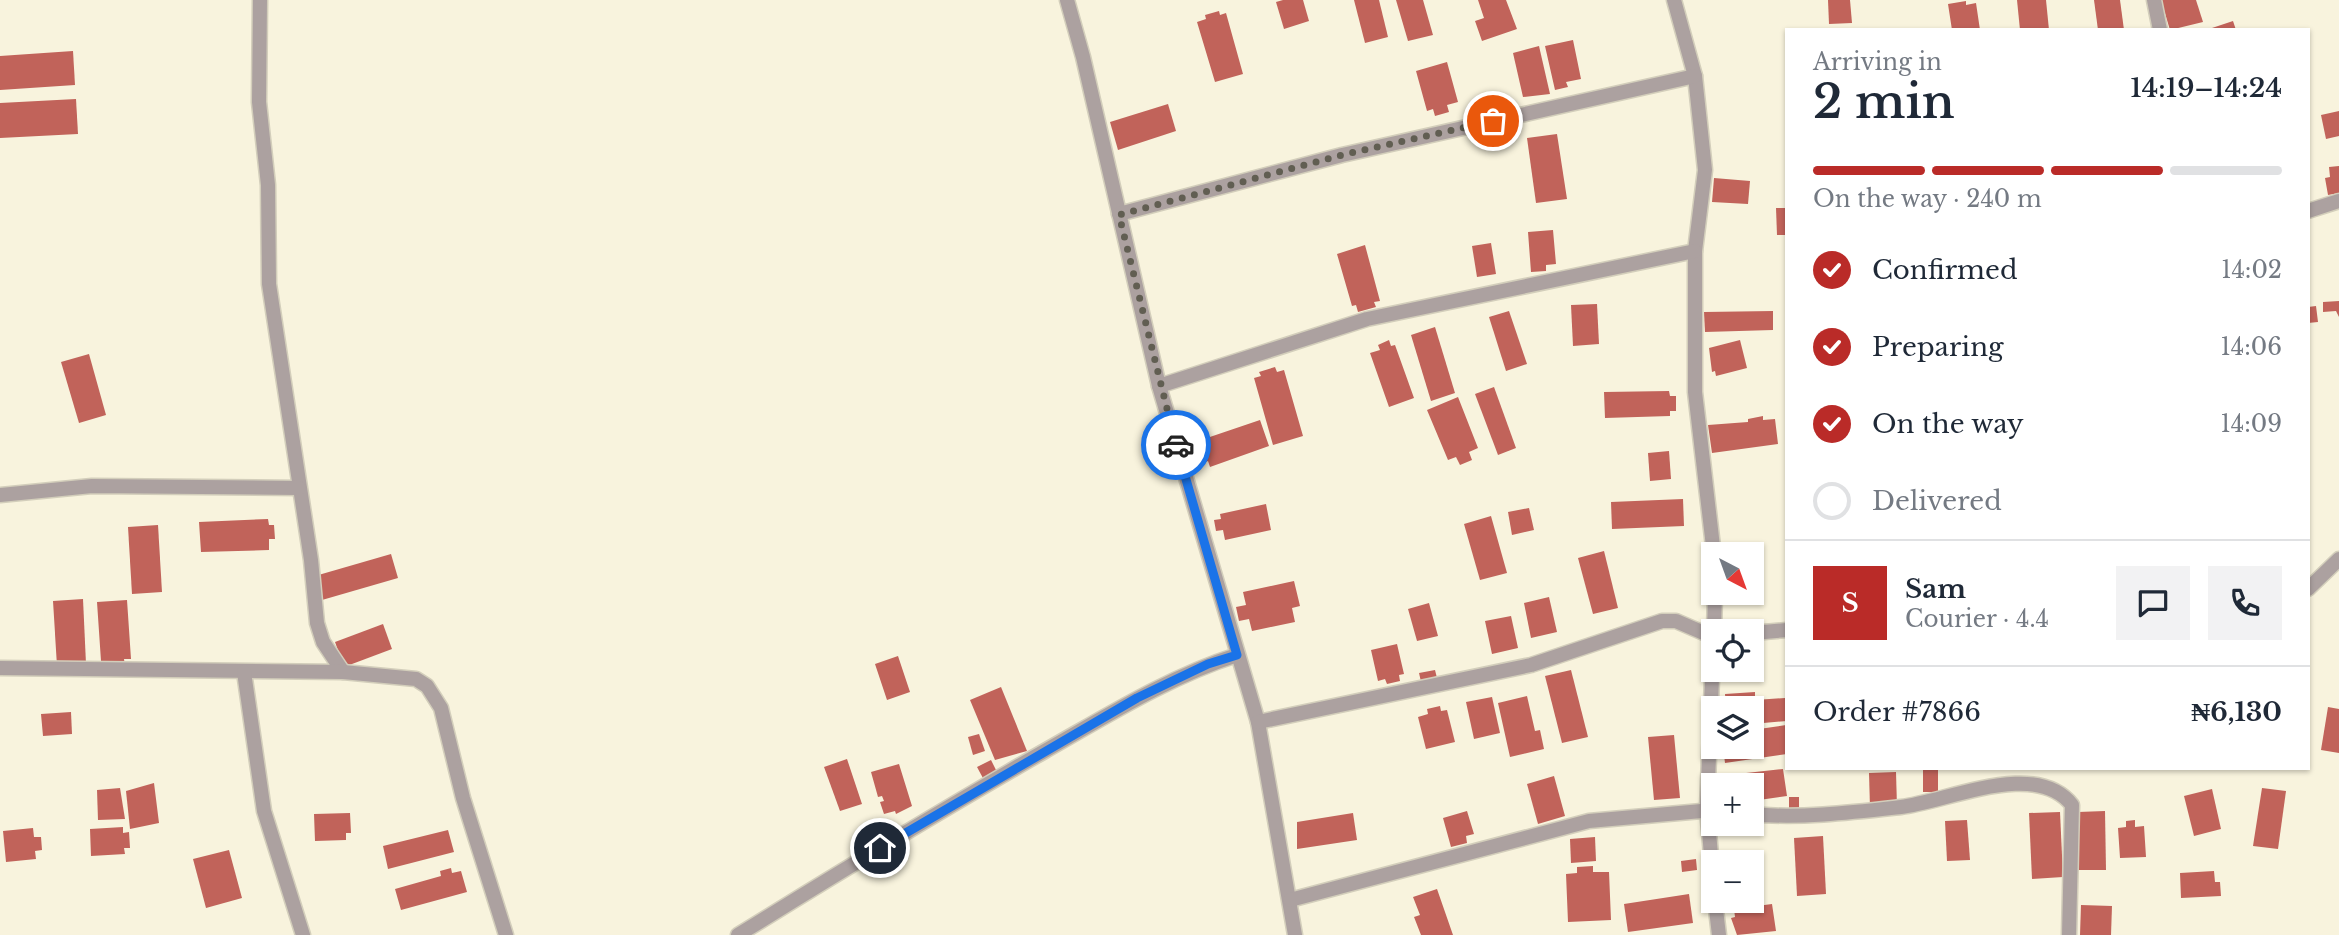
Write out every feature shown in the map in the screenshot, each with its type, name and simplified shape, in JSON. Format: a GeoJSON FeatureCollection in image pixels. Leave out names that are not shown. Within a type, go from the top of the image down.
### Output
{"type":"FeatureCollection","features":[{"type":"Feature","properties":{"kind":"street"},"geometry":{"type":"LineString","coordinates":[[260,0],[259,102],[268,185],[269,284],[317,623],[323,642],[343,672]]}},
{"type":"Feature","properties":{"kind":"street"},"geometry":{"type":"LineString","coordinates":[[1067,0],[1159,386],[1258,722],[1295,935]]}},
{"type":"Feature","properties":{"kind":"street"},"geometry":{"type":"LineString","coordinates":[[1674,0],[1695,76],[1705,170],[1695,251],[1695,392],[1712,542]]}},
{"type":"Feature","properties":{"kind":"street"},"geometry":{"type":"LineString","coordinates":[[2154,0],[2160,28]]}},
{"type":"Feature","properties":{"kind":"street"},"geometry":{"type":"LineString","coordinates":[[1119,215],[1342,155],[1695,76]]}},
{"type":"Feature","properties":{"kind":"street"},"geometry":{"type":"LineString","coordinates":[[2310,210],[2339,201]]}},
{"type":"Feature","properties":{"kind":"street"},"geometry":{"type":"LineString","coordinates":[[1159,386],[1367,319],[1544,280],[1695,251]]}},
{"type":"Feature","properties":{"kind":"street"},"geometry":{"type":"LineString","coordinates":[[0,495],[92,486],[299,488]]}},
{"type":"Feature","properties":{"kind":"street"},"geometry":{"type":"LineString","coordinates":[[2310,587],[2339,559]]}},
{"type":"Feature","properties":{"kind":"street"},"geometry":{"type":"LineString","coordinates":[[1258,722],[1531,665],[1662,621],[1675,621],[1701,632]]}},
{"type":"Feature","properties":{"kind":"street"},"geometry":{"type":"LineString","coordinates":[[1764,633],[1785,630]]}},
{"type":"Feature","properties":{"kind":"street"},"geometry":{"type":"LineString","coordinates":[[738,935],[869,854],[1137,698],[1208,664],[1237,655]]}},
{"type":"Feature","properties":{"kind":"street"},"geometry":{"type":"LineString","coordinates":[[0,668],[343,672],[416,679],[433,694],[441,708],[463,798],[506,935]]}},
{"type":"Feature","properties":{"kind":"street"},"geometry":{"type":"LineString","coordinates":[[244,671],[264,811],[303,935]]}},
{"type":"Feature","properties":{"kind":"street"},"geometry":{"type":"LineString","coordinates":[[1711,773],[1712,682]]}},
{"type":"Feature","properties":{"kind":"street"},"geometry":{"type":"LineString","coordinates":[[1764,813],[1904,806],[1949,793],[2028,783],[2054,788],[2072,805],[2069,935]]}},
{"type":"Feature","properties":{"kind":"street"},"geometry":{"type":"LineString","coordinates":[[1290,900],[1589,821],[1701,811]]}},
{"type":"Feature","properties":{"kind":"street"},"geometry":{"type":"LineString","coordinates":[[1716,913],[1719,935]]}},
{"type":"Feature","properties":{"kind":"building"},"geometry":{"type":"Polygon","coordinates":[[[1303,0],[1309,21],[1284,29],[1276,2],[1303,0]]]}},
{"type":"Feature","properties":{"kind":"building"},"geometry":{"type":"Polygon","coordinates":[[[1354,0],[1379,0],[1388,37],[1365,43],[1354,0]]]}},
{"type":"Feature","properties":{"kind":"building"},"geometry":{"type":"Polygon","coordinates":[[[1396,0],[1423,0],[1433,35],[1408,41],[1396,0]]]}},
{"type":"Feature","properties":{"kind":"building"},"geometry":{"type":"Polygon","coordinates":[[[1478,0],[1506,0],[1517,29],[1482,41],[1475,21],[1484,18],[1478,0]]]}},
{"type":"Feature","properties":{"kind":"building"},"geometry":{"type":"Polygon","coordinates":[[[1828,0],[1850,0],[1852,23],[1829,24],[1828,0]]]}},
{"type":"Feature","properties":{"kind":"building"},"geometry":{"type":"Polygon","coordinates":[[[2017,0],[2046,0],[2049,28],[2020,28],[2017,0]]]}},
{"type":"Feature","properties":{"kind":"building"},"geometry":{"type":"Polygon","coordinates":[[[2094,0],[2120,0],[2124,28],[2098,28],[2094,0]]]}},
{"type":"Feature","properties":{"kind":"building"},"geometry":{"type":"Polygon","coordinates":[[[2161,0],[2196,0],[2203,22],[2169,28],[2161,0]]]}},
{"type":"Feature","properties":{"kind":"building"},"geometry":{"type":"Polygon","coordinates":[[[1966,1],[1966,5],[1976,3],[1980,28],[1952,28],[1948,4],[1966,1]]]}},
{"type":"Feature","properties":{"kind":"building"},"geometry":{"type":"Polygon","coordinates":[[[1219,11],[1220,15],[1226,13],[1243,74],[1215,82],[1197,22],[1206,19],[1205,15],[1219,11]]]}},
{"type":"Feature","properties":{"kind":"building"},"geometry":{"type":"Polygon","coordinates":[[[2233,21],[2235,28],[2212,28],[2233,21]]]}},
{"type":"Feature","properties":{"kind":"building"},"geometry":{"type":"Polygon","coordinates":[[[1573,40],[1581,79],[1566,82],[1568,87],[1555,90],[1545,46],[1573,40]]]}},
{"type":"Feature","properties":{"kind":"building"},"geometry":{"type":"Polygon","coordinates":[[[1539,46],[1550,94],[1523,97],[1513,53],[1539,46]]]}},
{"type":"Feature","properties":{"kind":"building"},"geometry":{"type":"Polygon","coordinates":[[[73,51],[75,85],[0,90],[0,56],[73,51]]]}},
{"type":"Feature","properties":{"kind":"building"},"geometry":{"type":"Polygon","coordinates":[[[1447,62],[1458,102],[1447,105],[1449,112],[1435,116],[1433,109],[1427,111],[1416,71],[1447,62]]]}},
{"type":"Feature","properties":{"kind":"building"},"geometry":{"type":"Polygon","coordinates":[[[76,99],[78,134],[0,138],[0,103],[76,99]]]}},
{"type":"Feature","properties":{"kind":"building"},"geometry":{"type":"Polygon","coordinates":[[[1168,104],[1176,131],[1118,150],[1110,122],[1168,104]]]}},
{"type":"Feature","properties":{"kind":"building"},"geometry":{"type":"Polygon","coordinates":[[[2339,111],[2339,136],[2326,139],[2321,115],[2339,111]]]}},
{"type":"Feature","properties":{"kind":"building"},"geometry":{"type":"Polygon","coordinates":[[[1557,134],[1567,199],[1536,203],[1527,138],[1557,134]]]}},
{"type":"Feature","properties":{"kind":"building"},"geometry":{"type":"Polygon","coordinates":[[[2339,166],[2339,193],[2328,195],[2325,178],[2330,177],[2329,167],[2339,166]]]}},
{"type":"Feature","properties":{"kind":"building"},"geometry":{"type":"Polygon","coordinates":[[[1714,178],[1750,181],[1748,204],[1712,202],[1714,178]]]}},
{"type":"Feature","properties":{"kind":"building"},"geometry":{"type":"Polygon","coordinates":[[[1776,208],[1785,208],[1785,235],[1777,235],[1776,208]]]}},
{"type":"Feature","properties":{"kind":"building"},"geometry":{"type":"Polygon","coordinates":[[[1553,230],[1556,264],[1546,265],[1546,271],[1531,272],[1528,232],[1553,230]]]}},
{"type":"Feature","properties":{"kind":"building"},"geometry":{"type":"Polygon","coordinates":[[[1491,243],[1496,274],[1477,277],[1472,246],[1491,243]]]}},
{"type":"Feature","properties":{"kind":"building"},"geometry":{"type":"Polygon","coordinates":[[[1365,245],[1380,301],[1374,302],[1376,307],[1358,312],[1356,305],[1352,306],[1337,254],[1365,245]]]}},
{"type":"Feature","properties":{"kind":"building"},"geometry":{"type":"Polygon","coordinates":[[[2339,301],[2339,317],[2336,311],[2323,312],[2323,302],[2339,301]]]}},
{"type":"Feature","properties":{"kind":"building"},"geometry":{"type":"Polygon","coordinates":[[[1597,304],[1599,344],[1573,346],[1571,305],[1597,304]]]}},
{"type":"Feature","properties":{"kind":"building"},"geometry":{"type":"Polygon","coordinates":[[[2316,306],[2318,322],[2310,323],[2310,307],[2316,306]]]}},
{"type":"Feature","properties":{"kind":"building"},"geometry":{"type":"Polygon","coordinates":[[[1509,311],[1527,364],[1506,371],[1489,317],[1509,311]]]}},
{"type":"Feature","properties":{"kind":"building"},"geometry":{"type":"Polygon","coordinates":[[[1773,311],[1773,330],[1705,332],[1704,312],[1773,311]]]}},
{"type":"Feature","properties":{"kind":"building"},"geometry":{"type":"Polygon","coordinates":[[[1435,327],[1455,393],[1431,401],[1411,335],[1435,327]]]}},
{"type":"Feature","properties":{"kind":"building"},"geometry":{"type":"Polygon","coordinates":[[[1389,340],[1391,346],[1395,345],[1414,398],[1389,407],[1370,353],[1380,350],[1378,345],[1389,340]]]}},
{"type":"Feature","properties":{"kind":"building"},"geometry":{"type":"Polygon","coordinates":[[[1740,340],[1747,368],[1716,376],[1715,371],[1712,372],[1709,348],[1740,340]]]}},
{"type":"Feature","properties":{"kind":"building"},"geometry":{"type":"Polygon","coordinates":[[[89,354],[106,415],[79,423],[61,362],[89,354]]]}},
{"type":"Feature","properties":{"kind":"building"},"geometry":{"type":"Polygon","coordinates":[[[1275,367],[1277,372],[1284,370],[1303,436],[1273,445],[1254,378],[1261,376],[1259,372],[1275,367]]]}},
{"type":"Feature","properties":{"kind":"building"},"geometry":{"type":"Polygon","coordinates":[[[1494,387],[1516,448],[1498,455],[1475,394],[1494,387]]]}},
{"type":"Feature","properties":{"kind":"building"},"geometry":{"type":"Polygon","coordinates":[[[1669,391],[1670,396],[1676,396],[1676,411],[1670,411],[1670,416],[1605,418],[1604,392],[1669,391]]]}},
{"type":"Feature","properties":{"kind":"building"},"geometry":{"type":"Polygon","coordinates":[[[1458,397],[1478,448],[1469,452],[1472,460],[1460,465],[1456,457],[1448,460],[1427,410],[1458,397]]]}},
{"type":"Feature","properties":{"kind":"building"},"geometry":{"type":"Polygon","coordinates":[[[1763,416],[1763,420],[1775,419],[1778,444],[1712,453],[1708,425],[1748,422],[1748,419],[1763,416]]]}},
{"type":"Feature","properties":{"kind":"building"},"geometry":{"type":"Polygon","coordinates":[[[1260,420],[1269,446],[1210,467],[1208,461],[1201,464],[1196,449],[1203,446],[1201,440],[1260,420]]]}},
{"type":"Feature","properties":{"kind":"building"},"geometry":{"type":"Polygon","coordinates":[[[1669,451],[1671,479],[1650,481],[1648,453],[1669,451]]]}},
{"type":"Feature","properties":{"kind":"building"},"geometry":{"type":"Polygon","coordinates":[[[1683,499],[1684,526],[1612,529],[1611,502],[1683,499]]]}},
{"type":"Feature","properties":{"kind":"building"},"geometry":{"type":"Polygon","coordinates":[[[1266,504],[1271,530],[1225,540],[1223,530],[1216,531],[1214,520],[1221,519],[1220,514],[1266,504]]]}},
{"type":"Feature","properties":{"kind":"building"},"geometry":{"type":"Polygon","coordinates":[[[1529,508],[1534,530],[1512,535],[1508,512],[1529,508]]]}},
{"type":"Feature","properties":{"kind":"building"},"geometry":{"type":"Polygon","coordinates":[[[1491,516],[1507,573],[1480,580],[1464,524],[1491,516]]]}},
{"type":"Feature","properties":{"kind":"building"},"geometry":{"type":"Polygon","coordinates":[[[268,519],[269,525],[274,525],[275,539],[269,539],[269,550],[201,552],[199,522],[268,519]]]}},
{"type":"Feature","properties":{"kind":"building"},"geometry":{"type":"Polygon","coordinates":[[[158,525],[162,592],[132,594],[128,527],[158,525]]]}},
{"type":"Feature","properties":{"kind":"building"},"geometry":{"type":"Polygon","coordinates":[[[1604,551],[1618,608],[1593,614],[1578,558],[1604,551]]]}},
{"type":"Feature","properties":{"kind":"building"},"geometry":{"type":"Polygon","coordinates":[[[391,554],[398,578],[322,600],[315,576],[391,554]]]}},
{"type":"Feature","properties":{"kind":"building"},"geometry":{"type":"Polygon","coordinates":[[[1294,581],[1300,606],[1292,608],[1295,622],[1252,631],[1249,619],[1239,621],[1236,607],[1246,605],[1243,592],[1294,581]]]}},
{"type":"Feature","properties":{"kind":"building"},"geometry":{"type":"Polygon","coordinates":[[[1549,597],[1557,632],[1531,638],[1524,603],[1549,597]]]}},
{"type":"Feature","properties":{"kind":"building"},"geometry":{"type":"Polygon","coordinates":[[[83,599],[86,664],[57,666],[53,601],[83,599]]]}},
{"type":"Feature","properties":{"kind":"building"},"geometry":{"type":"Polygon","coordinates":[[[127,600],[131,659],[124,659],[125,666],[106,667],[105,661],[101,661],[97,602],[127,600]]]}},
{"type":"Feature","properties":{"kind":"building"},"geometry":{"type":"Polygon","coordinates":[[[1429,603],[1438,636],[1417,641],[1408,609],[1429,603]]]}},
{"type":"Feature","properties":{"kind":"building"},"geometry":{"type":"Polygon","coordinates":[[[1511,616],[1518,648],[1492,654],[1485,621],[1511,616]]]}},
{"type":"Feature","properties":{"kind":"building"},"geometry":{"type":"Polygon","coordinates":[[[383,624],[392,649],[344,667],[335,642],[383,624]]]}},
{"type":"Feature","properties":{"kind":"building"},"geometry":{"type":"Polygon","coordinates":[[[1397,644],[1404,674],[1399,675],[1400,681],[1387,684],[1385,679],[1378,681],[1371,650],[1397,644]]]}},
{"type":"Feature","properties":{"kind":"building"},"geometry":{"type":"Polygon","coordinates":[[[898,656],[910,692],[887,700],[875,664],[898,656]]]}},
{"type":"Feature","properties":{"kind":"building"},"geometry":{"type":"Polygon","coordinates":[[[1435,670],[1438,682],[1422,686],[1419,673],[1435,670]]]}},
{"type":"Feature","properties":{"kind":"building"},"geometry":{"type":"Polygon","coordinates":[[[1571,670],[1588,737],[1562,743],[1545,676],[1571,670]]]}},
{"type":"Feature","properties":{"kind":"building"},"geometry":{"type":"Polygon","coordinates":[[[1001,687],[1027,751],[995,760],[970,700],[1001,687]]]}},
{"type":"Feature","properties":{"kind":"building"},"geometry":{"type":"Polygon","coordinates":[[[1755,692],[1755,696],[1725,694],[1755,692]]]}},
{"type":"Feature","properties":{"kind":"building"},"geometry":{"type":"Polygon","coordinates":[[[1527,696],[1535,731],[1540,730],[1544,749],[1510,757],[1498,703],[1527,696]]]}},
{"type":"Feature","properties":{"kind":"building"},"geometry":{"type":"Polygon","coordinates":[[[1492,697],[1500,733],[1474,739],[1466,702],[1492,697]]]}},
{"type":"Feature","properties":{"kind":"building"},"geometry":{"type":"Polygon","coordinates":[[[1785,698],[1785,721],[1764,723],[1764,699],[1785,698]]]}},
{"type":"Feature","properties":{"kind":"building"},"geometry":{"type":"Polygon","coordinates":[[[1440,706],[1441,711],[1447,710],[1455,742],[1426,749],[1418,717],[1428,714],[1427,709],[1440,706]]]}},
{"type":"Feature","properties":{"kind":"building"},"geometry":{"type":"Polygon","coordinates":[[[2328,707],[2339,709],[2339,753],[2321,750],[2328,707]]]}},
{"type":"Feature","properties":{"kind":"building"},"geometry":{"type":"Polygon","coordinates":[[[71,712],[72,734],[43,736],[41,714],[71,712]]]}},
{"type":"Feature","properties":{"kind":"building"},"geometry":{"type":"Polygon","coordinates":[[[1785,725],[1785,754],[1764,757],[1764,728],[1785,725]]]}},
{"type":"Feature","properties":{"kind":"building"},"geometry":{"type":"Polygon","coordinates":[[[979,734],[985,751],[973,755],[968,737],[979,734]]]}},
{"type":"Feature","properties":{"kind":"building"},"geometry":{"type":"Polygon","coordinates":[[[1674,735],[1680,798],[1654,800],[1648,737],[1674,735]]]}},
{"type":"Feature","properties":{"kind":"building"},"geometry":{"type":"Polygon","coordinates":[[[847,759],[862,804],[840,811],[824,767],[847,759]]]}},
{"type":"Feature","properties":{"kind":"building"},"geometry":{"type":"Polygon","coordinates":[[[1724,759],[1753,759],[1725,763],[1724,759]]]}},
{"type":"Feature","properties":{"kind":"building"},"geometry":{"type":"Polygon","coordinates":[[[991,760],[998,774],[984,780],[977,767],[991,760]]]}},
{"type":"Feature","properties":{"kind":"building"},"geometry":{"type":"Polygon","coordinates":[[[899,764],[912,806],[896,814],[895,811],[884,814],[880,802],[884,801],[882,796],[878,797],[871,772],[899,764]]]}},
{"type":"Feature","properties":{"kind":"building"},"geometry":{"type":"Polygon","coordinates":[[[1783,769],[1787,796],[1764,799],[1764,773],[1746,773],[1783,769]]]}},
{"type":"Feature","properties":{"kind":"building"},"geometry":{"type":"Polygon","coordinates":[[[1923,770],[1938,770],[1938,792],[1923,792],[1923,770]]]}},
{"type":"Feature","properties":{"kind":"building"},"geometry":{"type":"Polygon","coordinates":[[[1896,772],[1897,807],[1870,808],[1869,773],[1896,772]]]}},
{"type":"Feature","properties":{"kind":"building"},"geometry":{"type":"Polygon","coordinates":[[[1554,776],[1565,816],[1538,824],[1527,784],[1554,776]]]}},
{"type":"Feature","properties":{"kind":"building"},"geometry":{"type":"Polygon","coordinates":[[[154,783],[159,823],[130,829],[126,791],[154,783]]]}},
{"type":"Feature","properties":{"kind":"building"},"geometry":{"type":"Polygon","coordinates":[[[120,788],[125,819],[98,820],[97,790],[120,788]]]}},
{"type":"Feature","properties":{"kind":"building"},"geometry":{"type":"Polygon","coordinates":[[[2262,788],[2286,791],[2278,849],[2253,846],[2262,788]]]}},
{"type":"Feature","properties":{"kind":"building"},"geometry":{"type":"Polygon","coordinates":[[[2212,789],[2221,829],[2194,836],[2184,796],[2212,789]]]}},
{"type":"Feature","properties":{"kind":"building"},"geometry":{"type":"Polygon","coordinates":[[[1789,797],[1799,797],[1799,809],[1789,809],[1789,797]]]}},
{"type":"Feature","properties":{"kind":"building"},"geometry":{"type":"Polygon","coordinates":[[[1467,811],[1474,834],[1466,836],[1467,843],[1451,847],[1443,818],[1467,811]]]}},
{"type":"Feature","properties":{"kind":"building"},"geometry":{"type":"Polygon","coordinates":[[[2105,811],[2106,870],[2078,870],[2078,812],[2105,811]]]}},
{"type":"Feature","properties":{"kind":"building"},"geometry":{"type":"Polygon","coordinates":[[[2060,812],[2063,877],[2032,879],[2029,813],[2060,812]]]}},
{"type":"Feature","properties":{"kind":"building"},"geometry":{"type":"Polygon","coordinates":[[[350,813],[351,833],[346,833],[346,840],[315,841],[314,814],[350,813]]]}},
{"type":"Feature","properties":{"kind":"building"},"geometry":{"type":"Polygon","coordinates":[[[1353,813],[1357,840],[1297,849],[1297,822],[1353,813]]]}},
{"type":"Feature","properties":{"kind":"building"},"geometry":{"type":"Polygon","coordinates":[[[1967,820],[1970,860],[1947,861],[1945,821],[1967,820]]]}},
{"type":"Feature","properties":{"kind":"building"},"geometry":{"type":"Polygon","coordinates":[[[2135,820],[2135,827],[2144,826],[2146,857],[2120,858],[2118,828],[2126,827],[2126,821],[2135,820]]]}},
{"type":"Feature","properties":{"kind":"building"},"geometry":{"type":"Polygon","coordinates":[[[123,827],[123,833],[129,832],[130,848],[124,848],[125,854],[91,856],[90,829],[123,827]]]}},
{"type":"Feature","properties":{"kind":"building"},"geometry":{"type":"Polygon","coordinates":[[[33,828],[34,837],[41,837],[42,850],[35,851],[36,859],[6,862],[3,831],[33,828]]]}},
{"type":"Feature","properties":{"kind":"building"},"geometry":{"type":"Polygon","coordinates":[[[448,830],[454,852],[388,869],[383,846],[448,830]]]}},
{"type":"Feature","properties":{"kind":"building"},"geometry":{"type":"Polygon","coordinates":[[[1823,836],[1826,894],[1797,896],[1794,838],[1823,836]]]}},
{"type":"Feature","properties":{"kind":"building"},"geometry":{"type":"Polygon","coordinates":[[[1595,837],[1596,861],[1571,863],[1570,839],[1595,837]]]}},
{"type":"Feature","properties":{"kind":"building"},"geometry":{"type":"Polygon","coordinates":[[[229,850],[242,898],[206,908],[193,859],[229,850]]]}},
{"type":"Feature","properties":{"kind":"building"},"geometry":{"type":"Polygon","coordinates":[[[1696,859],[1697,870],[1682,872],[1681,861],[1696,859]]]}},
{"type":"Feature","properties":{"kind":"building"},"geometry":{"type":"Polygon","coordinates":[[[1593,866],[1593,872],[1609,872],[1611,920],[1568,922],[1566,874],[1577,873],[1577,867],[1593,866]]]}},
{"type":"Feature","properties":{"kind":"building"},"geometry":{"type":"Polygon","coordinates":[[[451,868],[452,873],[461,871],[467,892],[401,910],[395,889],[441,876],[440,871],[451,868]]]}},
{"type":"Feature","properties":{"kind":"building"},"geometry":{"type":"Polygon","coordinates":[[[2214,871],[2215,882],[2220,882],[2221,896],[2181,898],[2180,873],[2214,871]]]}},
{"type":"Feature","properties":{"kind":"building"},"geometry":{"type":"Polygon","coordinates":[[[1437,889],[1453,935],[1421,935],[1414,917],[1420,915],[1413,897],[1437,889]]]}},
{"type":"Feature","properties":{"kind":"building"},"geometry":{"type":"Polygon","coordinates":[[[1689,894],[1693,923],[1628,932],[1624,904],[1689,894]]]}},
{"type":"Feature","properties":{"kind":"building"},"geometry":{"type":"Polygon","coordinates":[[[1772,904],[1776,931],[1737,935],[1731,918],[1735,917],[1734,913],[1764,913],[1764,905],[1772,904]]]}},
{"type":"Feature","properties":{"kind":"building"},"geometry":{"type":"Polygon","coordinates":[[[2081,905],[2112,906],[2111,935],[2080,935],[2081,905]]]}},
{"type":"Feature","properties":{"kind":"way so far"},"geometry":{"type":"LineString","coordinates":[[1176,445],[1159,386],[1119,215],[1342,155],[1493,121]]}},
{"type":"Feature","properties":{"kind":"route"},"geometry":{"type":"LineString","coordinates":[[880,848],[1137,698],[1208,664],[1237,655],[1176,445]]}}]}
